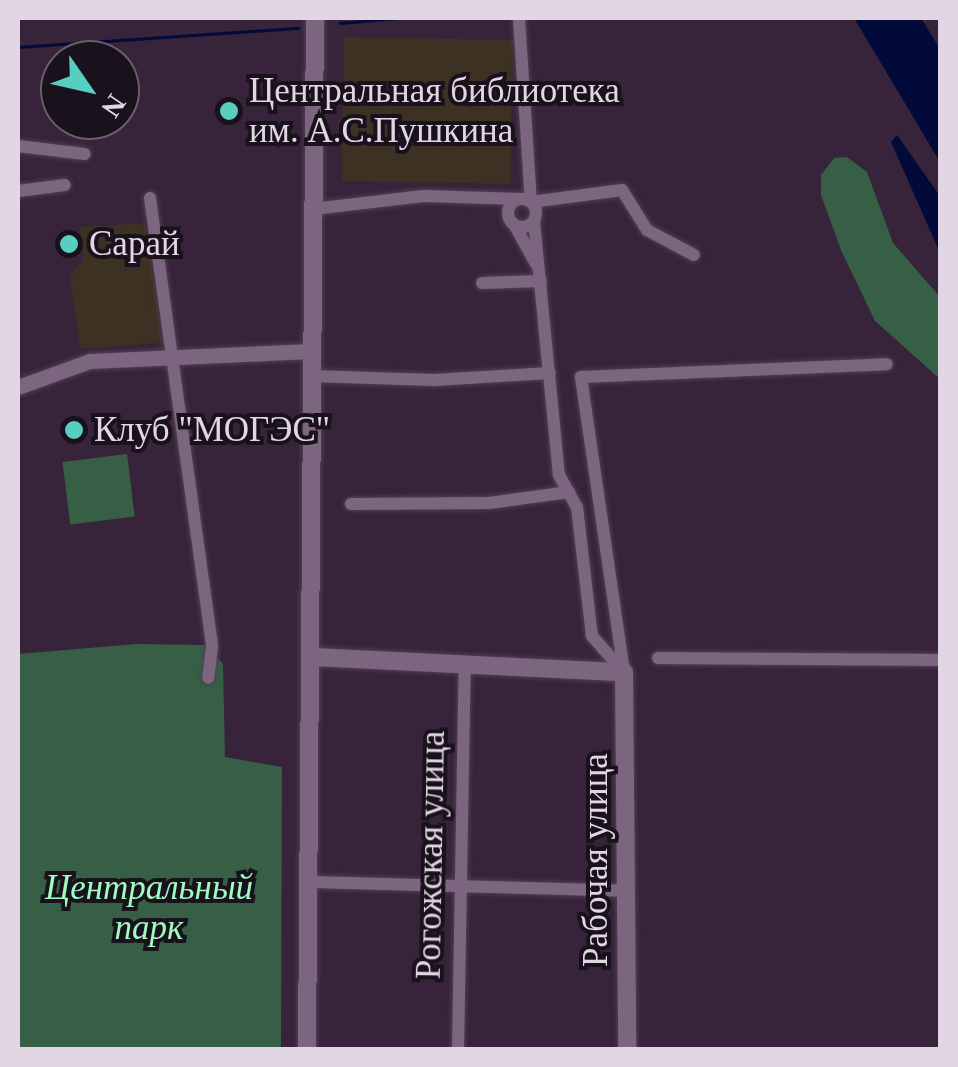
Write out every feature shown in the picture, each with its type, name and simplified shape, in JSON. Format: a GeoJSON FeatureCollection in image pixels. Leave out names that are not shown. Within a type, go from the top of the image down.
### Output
{"type":"FeatureCollection","features":[{"type":"Feature","properties":{"kind":"main road"},"geometry":{"type":"LineString","coordinates":[[307,1050],[315,18]]}},
{"type":"Feature","properties":{"kind":"main road"},"geometry":{"type":"LineString","coordinates":[[312,656],[624,672]]}},
{"type":"Feature","properties":{"kind":"main road","name":"Рабочая улица"},"geometry":{"type":"LineString","coordinates":[[624,672],[628,1050]]}},
{"type":"Feature","properties":{"kind":"street"},"geometry":{"type":"LineString","coordinates":[[519,18],[527,201],[534,220],[541,276],[560,475],[569,492],[586,559],[592,636],[624,672]]}},
{"type":"Feature","properties":{"kind":"street"},"geometry":{"type":"LineString","coordinates":[[18,146],[85,154]]}},
{"type":"Feature","properties":{"kind":"street"},"geometry":{"type":"LineString","coordinates":[[18,191],[65,185]]}},
{"type":"Feature","properties":{"kind":"street"},"geometry":{"type":"LineString","coordinates":[[313,209],[496,195],[527,201],[622,190],[647,230],[694,256]]}},
{"type":"Feature","properties":{"kind":"street"},"geometry":{"type":"LineString","coordinates":[[496,195],[541,276]]}},
{"type":"Feature","properties":{"kind":"street"},"geometry":{"type":"LineString","coordinates":[[150,198],[212,647],[208,678]]}},
{"type":"Feature","properties":{"kind":"street"},"geometry":{"type":"LineString","coordinates":[[511,217],[527,201]]}},
{"type":"Feature","properties":{"kind":"street"},"geometry":{"type":"LineString","coordinates":[[511,217],[534,220]]}},
{"type":"Feature","properties":{"kind":"street"},"geometry":{"type":"LineString","coordinates":[[482,283],[541,276]]}},
{"type":"Feature","properties":{"kind":"street"},"geometry":{"type":"LineString","coordinates":[[18,388],[90,361],[311,352]]}},
{"type":"Feature","properties":{"kind":"street"},"geometry":{"type":"LineString","coordinates":[[624,672],[581,377],[887,364]]}},
{"type":"Feature","properties":{"kind":"street"},"geometry":{"type":"LineString","coordinates":[[311,376],[434,380],[550,373]]}},
{"type":"Feature","properties":{"kind":"street"},"geometry":{"type":"LineString","coordinates":[[351,504],[489,503],[569,492]]}},
{"type":"Feature","properties":{"kind":"street"},"geometry":{"type":"LineString","coordinates":[[658,658],[940,660]]}},
{"type":"Feature","properties":{"kind":"street","name":"Рогожская улица"},"geometry":{"type":"LineString","coordinates":[[458,1050],[465,662]]}},
{"type":"Feature","properties":{"kind":"street"},"geometry":{"type":"LineString","coordinates":[[310,882],[628,891]]}},
{"type":"Feature","properties":{"kind":"shaded area"},"geometry":{"type":"Polygon","coordinates":[[[854,18],[921,18],[940,49],[940,162],[854,18]]]}},
{"type":"Feature","properties":{"kind":"shaded area"},"geometry":{"type":"Polygon","coordinates":[[[344,37],[513,40],[510,184],[342,181],[344,37]]]}},
{"type":"Feature","properties":{"kind":"shaded area"},"geometry":{"type":"Polygon","coordinates":[[[897,135],[940,196],[940,253],[891,142],[897,135]]]}},
{"type":"Feature","properties":{"kind":"shaded area"},"geometry":{"type":"Polygon","coordinates":[[[145,223],[163,343],[80,349],[70,276],[83,260],[80,227],[145,223]]]}},
{"type":"Feature","properties":{"kind":"green space"},"geometry":{"type":"Polygon","coordinates":[[[847,157],[867,172],[893,243],[940,297],[940,379],[875,321],[841,250],[821,195],[821,175],[834,158],[847,157]]]}},
{"type":"Feature","properties":{"kind":"green space"},"geometry":{"type":"Polygon","coordinates":[[[127,454],[135,517],[70,524],[62,462],[127,454]]]}},
{"type":"Feature","properties":{"kind":"green space","name":"Центральный парк"},"geometry":{"type":"Polygon","coordinates":[[[136,644],[206,645],[223,664],[225,757],[282,767],[281,1049],[18,1050],[18,654],[136,644]]]}},
{"type":"Feature","properties":{"kind":"waterway"},"geometry":{"type":"LineString","coordinates":[[340,23],[398,18]]}},
{"type":"Feature","properties":{"kind":"waterway"},"geometry":{"type":"LineString","coordinates":[[18,47],[298,28]]}},
{"type":"Feature","properties":{"kind":"place","name":"Центральная библиотека им. А.С.Пушкина"},"geometry":{"type":"Point","coordinates":[229,111]}},
{"type":"Feature","properties":{"kind":"place","name":"Сарай"},"geometry":{"type":"Point","coordinates":[69,244]}},
{"type":"Feature","properties":{"kind":"place","name":"Клуб \"МОГЭС\""},"geometry":{"type":"Point","coordinates":[74,430]}}]}
